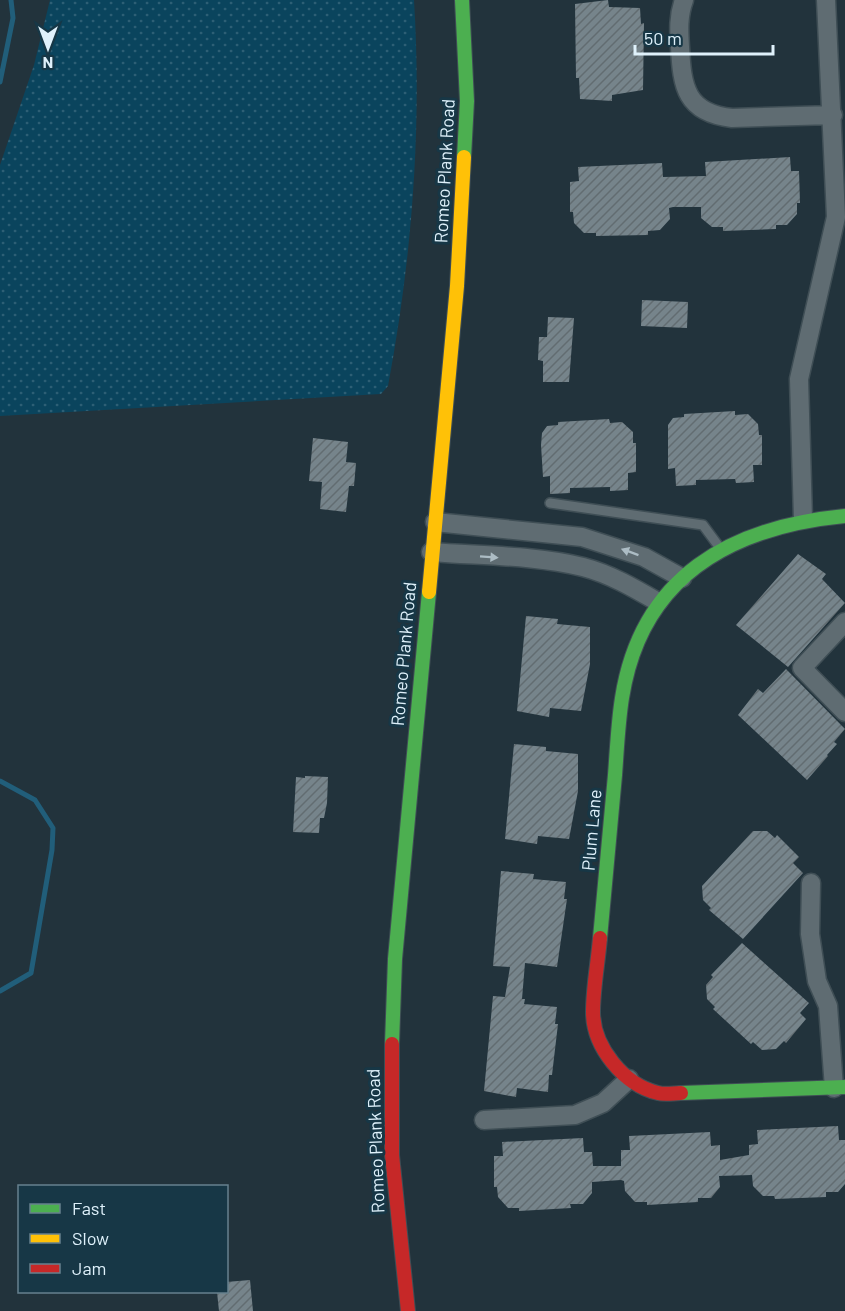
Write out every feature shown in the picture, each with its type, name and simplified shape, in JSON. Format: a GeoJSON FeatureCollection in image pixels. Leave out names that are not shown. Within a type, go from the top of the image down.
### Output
{"type":"FeatureCollection","features":[{"type":"Feature","properties":{"kind":"main road","name":"Romeo Plank Road"},"geometry":{"type":"LineString","coordinates":[[408,1311],[392,1155],[391,1074],[396,948],[457,286],[467,101],[462,0]]}},
{"type":"Feature","properties":{"kind":"main road","name":"Plum Lane"},"geometry":{"type":"LineString","coordinates":[[629,1079],[606,1053],[595,1028],[593,1013],[622,697],[634,647],[658,602],[720,548],[803,519],[845,516]]}},
{"type":"Feature","properties":{"kind":"main road"},"geometry":{"type":"LineString","coordinates":[[629,1079],[651,1092],[670,1095],[840,1087]]}},
{"type":"Feature","properties":{"kind":"street"},"geometry":{"type":"LineString","coordinates":[[684,0],[679,19],[682,80],[691,99],[699,108],[717,117],[732,118],[833,115]]}},
{"type":"Feature","properties":{"kind":"street"},"geometry":{"type":"LineString","coordinates":[[803,519],[799,379],[836,217],[826,0]]}},
{"type":"Feature","properties":{"kind":"street"},"geometry":{"type":"LineString","coordinates":[[435,522],[582,537],[644,557],[682,579]]}},
{"type":"Feature","properties":{"kind":"street"},"geometry":{"type":"LineString","coordinates":[[431,552],[583,567],[624,582],[658,602]]}},
{"type":"Feature","properties":{"kind":"street"},"geometry":{"type":"LineString","coordinates":[[845,622],[802,668],[845,712]]}},
{"type":"Feature","properties":{"kind":"street"},"geometry":{"type":"LineString","coordinates":[[811,883],[810,934],[817,981],[828,1006],[840,1087]]}},
{"type":"Feature","properties":{"kind":"street"},"geometry":{"type":"LineString","coordinates":[[484,1120],[575,1115],[603,1102],[629,1079]]}},
{"type":"Feature","properties":{"kind":"lane"},"geometry":{"type":"LineString","coordinates":[[550,503],[703,525],[720,548]]}},
{"type":"Feature","properties":{"kind":"shaded area"},"geometry":{"type":"Polygon","coordinates":[[[50,0],[414,0],[417,97],[409,242],[388,386],[381,394],[0,416],[0,165],[34,65],[50,0]]]}},
{"type":"Feature","properties":{"kind":"building"},"geometry":{"type":"Polygon","coordinates":[[[608,0],[609,7],[640,8],[641,24],[644,23],[643,90],[612,95],[612,101],[580,99],[579,78],[576,78],[575,4],[608,0]]]}},
{"type":"Feature","properties":{"kind":"building"},"geometry":{"type":"Polygon","coordinates":[[[790,157],[791,171],[799,171],[800,203],[797,203],[797,214],[787,225],[776,225],[776,229],[723,231],[723,227],[712,227],[701,218],[701,207],[673,207],[669,208],[670,219],[660,230],[648,231],[648,235],[596,236],[596,233],[584,233],[574,223],[573,212],[570,212],[570,182],[579,181],[578,167],[662,163],[663,177],[706,176],[705,162],[790,157]]]}},
{"type":"Feature","properties":{"kind":"building"},"geometry":{"type":"Polygon","coordinates":[[[642,300],[688,302],[687,328],[641,326],[642,300]]]}},
{"type":"Feature","properties":{"kind":"building"},"geometry":{"type":"Polygon","coordinates":[[[548,317],[574,318],[569,382],[543,382],[543,361],[538,360],[539,337],[547,337],[548,317]]]}},
{"type":"Feature","properties":{"kind":"building"},"geometry":{"type":"Polygon","coordinates":[[[735,411],[735,415],[748,414],[758,424],[759,435],[762,435],[762,465],[753,465],[754,482],[736,483],[735,479],[696,480],[696,485],[676,486],[675,468],[668,469],[668,425],[673,418],[684,417],[684,414],[735,411]]]}},
{"type":"Feature","properties":{"kind":"building"},"geometry":{"type":"Polygon","coordinates":[[[609,419],[610,423],[622,422],[633,432],[633,443],[636,443],[636,472],[628,473],[628,490],[610,491],[610,487],[570,488],[570,493],[550,494],[550,476],[543,477],[541,445],[542,433],[547,426],[558,425],[558,422],[609,419]]]}},
{"type":"Feature","properties":{"kind":"building"},"geometry":{"type":"Polygon","coordinates":[[[313,438],[348,442],[346,462],[356,463],[354,486],[349,486],[346,512],[320,509],[322,482],[309,481],[313,438]]]}},
{"type":"Feature","properties":{"kind":"building"},"geometry":{"type":"Polygon","coordinates":[[[798,554],[826,574],[822,579],[845,603],[788,667],[736,625],[798,554]]]}},
{"type":"Feature","properties":{"kind":"building"},"geometry":{"type":"Polygon","coordinates":[[[526,616],[558,619],[557,624],[590,627],[590,664],[581,711],[550,708],[549,717],[517,711],[526,616]]]}},
{"type":"Feature","properties":{"kind":"building"},"geometry":{"type":"Polygon","coordinates":[[[786,669],[845,729],[834,742],[837,744],[807,780],[738,715],[758,689],[763,693],[786,669]]]}},
{"type":"Feature","properties":{"kind":"building"},"geometry":{"type":"Polygon","coordinates":[[[514,744],[546,747],[546,751],[578,754],[578,791],[569,839],[538,836],[537,844],[505,839],[514,744]]]}},
{"type":"Feature","properties":{"kind":"building"},"geometry":{"type":"Polygon","coordinates":[[[305,776],[328,777],[327,803],[324,818],[320,818],[319,833],[293,832],[296,777],[305,778],[305,776]]]}},
{"type":"Feature","properties":{"kind":"building"},"geometry":{"type":"Polygon","coordinates":[[[753,831],[767,831],[775,838],[777,835],[799,857],[793,863],[803,873],[743,939],[709,910],[711,908],[703,900],[702,886],[753,831]]]}},
{"type":"Feature","properties":{"kind":"building"},"geometry":{"type":"Polygon","coordinates":[[[501,871],[534,874],[533,879],[566,882],[564,899],[567,899],[557,967],[525,963],[522,999],[525,999],[524,1004],[557,1007],[555,1024],[558,1024],[552,1075],[549,1075],[548,1092],[517,1088],[516,1097],[484,1091],[493,996],[505,997],[510,967],[493,966],[501,871]]]}},
{"type":"Feature","properties":{"kind":"building"},"geometry":{"type":"Polygon","coordinates":[[[742,943],[809,1003],[800,1013],[806,1019],[786,1043],[784,1041],[776,1049],[762,1050],[753,1042],[751,1044],[713,1009],[715,1007],[707,999],[706,985],[713,977],[711,975],[742,943]]]}},
{"type":"Feature","properties":{"kind":"building"},"geometry":{"type":"Polygon","coordinates":[[[838,1126],[839,1140],[845,1140],[845,1184],[838,1192],[826,1192],[826,1197],[775,1199],[774,1196],[763,1196],[753,1186],[752,1175],[719,1176],[720,1187],[711,1198],[698,1198],[698,1202],[647,1205],[647,1202],[635,1202],[625,1191],[624,1181],[621,1180],[592,1182],[592,1193],[583,1204],[570,1204],[571,1208],[519,1211],[519,1208],[508,1208],[498,1197],[497,1187],[494,1187],[494,1156],[503,1156],[502,1142],[583,1138],[584,1152],[592,1152],[593,1166],[621,1166],[621,1150],[630,1150],[629,1136],[710,1132],[711,1146],[720,1145],[720,1160],[749,1155],[749,1145],[758,1144],[757,1130],[838,1126]]]}},
{"type":"Feature","properties":{"kind":"building"},"geometry":{"type":"Polygon","coordinates":[[[250,1280],[253,1311],[219,1311],[217,1293],[228,1293],[228,1282],[250,1280]]]}},
{"type":"Feature","properties":{"kind":"waterway"},"geometry":{"type":"LineString","coordinates":[[0,82],[13,18],[11,0]]}},
{"type":"Feature","properties":{"kind":"waterway"},"geometry":{"type":"LineString","coordinates":[[0,781],[35,800],[53,828],[52,850],[31,973],[0,991]]}},
{"type":"Feature","properties":{"kind":"traffic: fast"},"geometry":{"type":"LineString","coordinates":[[462,0],[467,101],[464,157]]}},
{"type":"Feature","properties":{"kind":"traffic: fast"},"geometry":{"type":"LineString","coordinates":[[600,938],[622,698],[632,656],[649,620],[671,590],[698,565],[729,546],[765,532],[803,522],[845,516]]}},
{"type":"Feature","properties":{"kind":"traffic: fast"},"geometry":{"type":"LineString","coordinates":[[392,1044],[395,959],[429,592]]}},
{"type":"Feature","properties":{"kind":"traffic: fast"},"geometry":{"type":"LineString","coordinates":[[681,1093],[845,1087]]}},
{"type":"Feature","properties":{"kind":"traffic: slow"},"geometry":{"type":"LineString","coordinates":[[429,592],[457,286],[464,157]]}},
{"type":"Feature","properties":{"kind":"traffic: jam"},"geometry":{"type":"LineString","coordinates":[[600,938],[593,1012],[598,1038],[613,1063],[634,1082],[645,1089],[661,1094],[681,1093]]}},
{"type":"Feature","properties":{"kind":"traffic: jam"},"geometry":{"type":"LineString","coordinates":[[392,1044],[392,1155],[408,1311]]}}]}
